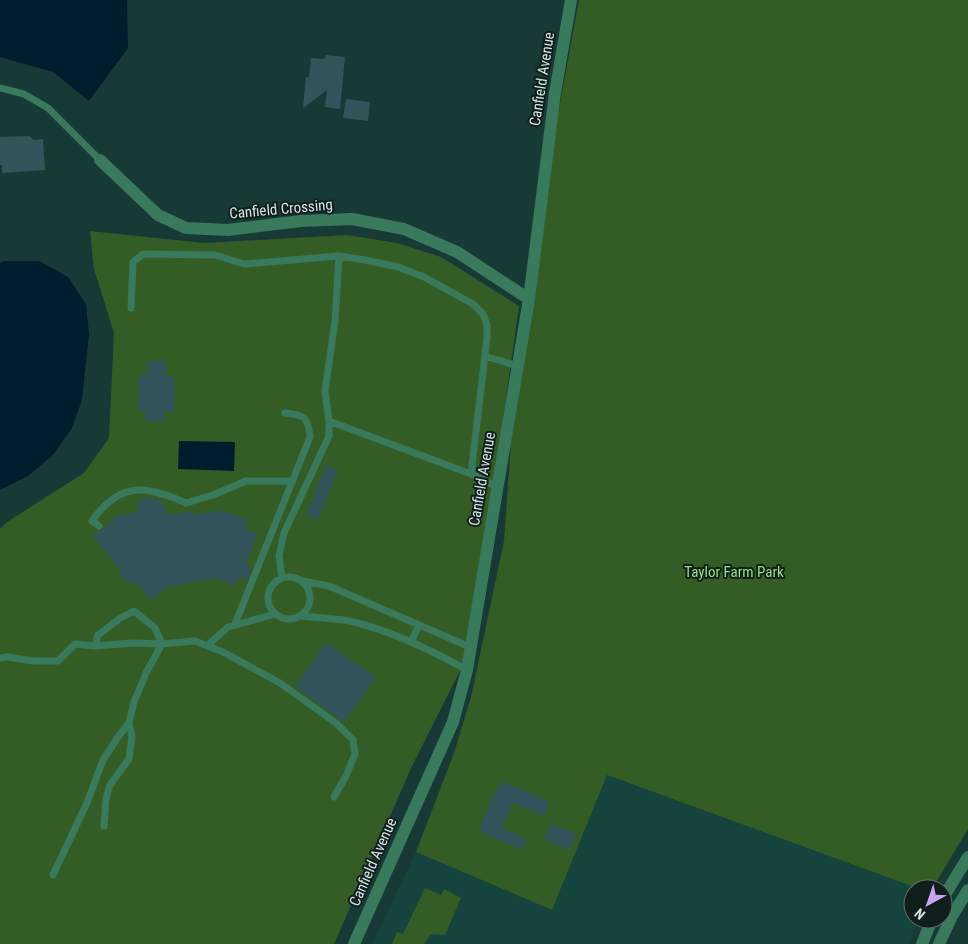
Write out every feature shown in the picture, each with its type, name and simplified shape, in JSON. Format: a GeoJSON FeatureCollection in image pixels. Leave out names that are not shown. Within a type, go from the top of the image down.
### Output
{"type":"FeatureCollection","features":[{"type":"Feature","properties":{"kind":"street","name":"Canfield Avenue"},"geometry":{"type":"LineString","coordinates":[[354,944],[453,722],[467,670],[529,299],[554,93],[571,0]]}},
{"type":"Feature","properties":{"kind":"street","name":"Canfield Crossing"},"geometry":{"type":"LineString","coordinates":[[100,160],[158,215],[186,228],[228,230],[301,221],[352,219],[404,229],[456,252],[529,299]]}},
{"type":"Feature","properties":{"kind":"street"},"geometry":{"type":"LineString","coordinates":[[953,882],[968,857]]}},
{"type":"Feature","properties":{"kind":"street"},"geometry":{"type":"LineString","coordinates":[[940,944],[952,916],[968,890]]}},
{"type":"Feature","properties":{"kind":"street"},"geometry":{"type":"LineString","coordinates":[[922,944],[928,929]]}},
{"type":"Feature","properties":{"kind":"lane"},"geometry":{"type":"LineString","coordinates":[[0,88],[24,94],[48,108],[100,160]]}},
{"type":"Feature","properties":{"kind":"lane"},"geometry":{"type":"LineString","coordinates":[[131,308],[133,262],[144,254],[215,256],[244,264],[339,256],[398,267],[424,277],[473,304],[483,314],[487,325],[471,474]]}},
{"type":"Feature","properties":{"kind":"lane"},"geometry":{"type":"LineString","coordinates":[[282,578],[279,556],[282,540],[329,436],[326,391],[334,329],[339,256]]}},
{"type":"Feature","properties":{"kind":"lane"},"geometry":{"type":"LineString","coordinates":[[485,356],[518,366]]}},
{"type":"Feature","properties":{"kind":"lane"},"geometry":{"type":"LineString","coordinates":[[235,624],[310,437],[308,422],[301,415],[285,413]]}},
{"type":"Feature","properties":{"kind":"lane"},"geometry":{"type":"LineString","coordinates":[[329,421],[471,474],[498,487]]}},
{"type":"Feature","properties":{"kind":"lane"},"geometry":{"type":"LineString","coordinates":[[99,526],[92,521],[99,510],[118,495],[143,489],[165,494],[186,503],[213,495],[246,481],[292,481]]}},
{"type":"Feature","properties":{"kind":"lane"},"geometry":{"type":"LineString","coordinates":[[275,614],[268,601],[268,594],[275,581],[289,576],[329,586],[470,647]]}},
{"type":"Feature","properties":{"kind":"lane"},"geometry":{"type":"LineString","coordinates":[[300,616],[309,606],[310,599],[307,586],[303,581]]}},
{"type":"Feature","properties":{"kind":"lane"},"geometry":{"type":"LineString","coordinates":[[95,646],[98,635],[119,619],[134,611],[155,628],[162,644]]}},
{"type":"Feature","properties":{"kind":"lane"},"geometry":{"type":"LineString","coordinates":[[207,646],[228,627],[235,624],[275,614],[287,619],[300,616],[352,622],[375,628],[430,650],[467,670]]}},
{"type":"Feature","properties":{"kind":"lane"},"geometry":{"type":"LineString","coordinates":[[411,642],[419,625]]}},
{"type":"Feature","properties":{"kind":"lane"},"geometry":{"type":"LineString","coordinates":[[0,658],[58,661],[75,644],[95,646],[195,641],[223,652],[280,683],[336,723],[353,740],[355,754],[346,776],[334,797]]}},
{"type":"Feature","properties":{"kind":"lane"},"geometry":{"type":"LineString","coordinates":[[53,875],[87,803],[104,760],[129,723],[134,702],[147,671],[162,644]]}},
{"type":"Feature","properties":{"kind":"lane"},"geometry":{"type":"LineString","coordinates":[[104,826],[106,799],[110,785],[128,759],[132,736],[129,723]]}},
{"type":"Feature","properties":{"kind":"shaded area"},"geometry":{"type":"Polygon","coordinates":[[[0,0],[127,0],[128,48],[89,101],[53,72],[0,57],[0,0]]]}},
{"type":"Feature","properties":{"kind":"shaded area"},"geometry":{"type":"Polygon","coordinates":[[[5,261],[39,261],[68,277],[86,304],[89,334],[82,400],[72,428],[53,455],[28,476],[0,490],[0,263],[5,261]]]}},
{"type":"Feature","properties":{"kind":"shaded area"},"geometry":{"type":"Polygon","coordinates":[[[179,441],[235,442],[234,471],[178,469],[179,441]]]}},
{"type":"Feature","properties":{"kind":"shaded area"},"geometry":{"type":"Polygon","coordinates":[[[607,775],[903,883],[903,929],[915,929],[909,944],[372,944],[416,852],[552,910],[607,775]]]}},
{"type":"Feature","properties":{"kind":"green space","name":"Taylor Farm Park"},"geometry":{"type":"Polygon","coordinates":[[[579,0],[968,0],[968,829],[938,879],[903,879],[903,883],[607,775],[552,910],[416,852],[454,753],[471,697],[504,541],[513,416],[526,288],[579,0]]]}},
{"type":"Feature","properties":{"kind":"green space"},"geometry":{"type":"Polygon","coordinates":[[[90,231],[204,243],[347,235],[397,243],[441,257],[519,306],[485,548],[461,669],[412,766],[334,944],[0,944],[0,529],[7,522],[84,473],[109,438],[114,333],[94,269],[90,231]]]}},
{"type":"Feature","properties":{"kind":"green space"},"geometry":{"type":"Polygon","coordinates":[[[425,888],[441,895],[444,889],[461,898],[445,935],[431,934],[424,944],[392,944],[397,932],[403,934],[425,888]]]}},
{"type":"Feature","properties":{"kind":"building"},"geometry":{"type":"Polygon","coordinates":[[[326,55],[345,57],[340,109],[325,107],[327,90],[303,108],[306,77],[309,77],[311,58],[325,59],[326,55]]]}},
{"type":"Feature","properties":{"kind":"building"},"geometry":{"type":"Polygon","coordinates":[[[346,99],[370,102],[368,121],[343,118],[346,99]]]}},
{"type":"Feature","properties":{"kind":"building"},"geometry":{"type":"Polygon","coordinates":[[[29,136],[34,140],[43,139],[45,170],[2,173],[2,165],[0,165],[0,137],[29,136]]]}},
{"type":"Feature","properties":{"kind":"building"},"geometry":{"type":"Polygon","coordinates":[[[147,361],[166,361],[166,376],[174,376],[174,412],[165,412],[165,421],[145,421],[146,411],[138,411],[139,375],[147,375],[147,361]]]}},
{"type":"Feature","properties":{"kind":"building"},"geometry":{"type":"Polygon","coordinates":[[[326,465],[338,470],[318,520],[306,515],[326,465]]]}},
{"type":"Feature","properties":{"kind":"building"},"geometry":{"type":"Polygon","coordinates":[[[151,497],[161,501],[168,515],[193,511],[193,515],[221,510],[248,520],[244,529],[257,533],[246,566],[252,568],[247,580],[238,577],[235,586],[215,578],[167,587],[151,600],[136,582],[133,585],[129,581],[125,581],[120,574],[121,570],[92,536],[117,516],[136,513],[137,505],[143,498],[151,497]]]}},
{"type":"Feature","properties":{"kind":"building"},"geometry":{"type":"Polygon","coordinates":[[[326,643],[376,677],[344,722],[295,687],[326,643]]]}},
{"type":"Feature","properties":{"kind":"building"},"geometry":{"type":"Polygon","coordinates":[[[501,781],[550,802],[544,816],[513,803],[502,828],[527,839],[522,850],[479,831],[494,793],[501,781]]]}},
{"type":"Feature","properties":{"kind":"building"},"geometry":{"type":"Polygon","coordinates":[[[551,824],[576,834],[569,850],[544,839],[551,824]]]}}]}
